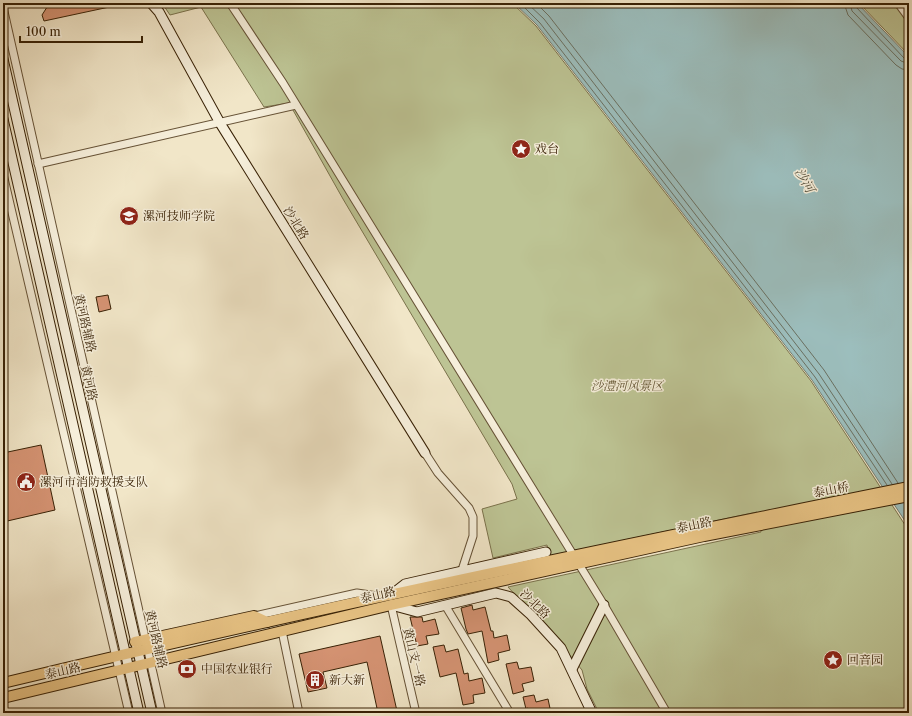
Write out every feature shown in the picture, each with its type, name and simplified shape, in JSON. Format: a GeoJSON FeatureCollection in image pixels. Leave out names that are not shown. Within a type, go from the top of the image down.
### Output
{"type":"FeatureCollection","features":[{"type":"Feature","properties":{"kind":"main road","name":"沙北路"},"geometry":{"type":"LineString","coordinates":[[151,3],[159,12],[220,123],[425,453]]}},
{"type":"Feature","properties":{"kind":"main road","name":"黄河路"},"geometry":{"type":"LineString","coordinates":[[3,59],[146,664],[152,713]]}},
{"type":"Feature","properties":{"kind":"main road","name":"黄河路"},"geometry":{"type":"LineString","coordinates":[[3,119],[120,655],[139,713]]}},
{"type":"Feature","properties":{"kind":"main road","name":"泰山桥"},"geometry":{"type":"LineString","coordinates":[[759,521],[909,487]]}},
{"type":"Feature","properties":{"kind":"main road","name":"泰山桥"},"geometry":{"type":"LineString","coordinates":[[759,521],[909,496]]}},
{"type":"Feature","properties":{"kind":"main road","name":"泰山路"},"geometry":{"type":"LineString","coordinates":[[3,683],[120,655],[141,645],[388,599],[759,521]]}},
{"type":"Feature","properties":{"kind":"main road"},"geometry":{"type":"LineString","coordinates":[[388,599],[405,584],[546,552]]}},
{"type":"Feature","properties":{"kind":"main road","name":"沙北路"},"geometry":{"type":"LineString","coordinates":[[388,599],[417,612],[496,593],[512,597],[531,615],[561,648],[572,669],[583,697],[592,713]]}},
{"type":"Feature","properties":{"kind":"main road","name":"泰山路"},"geometry":{"type":"LineString","coordinates":[[3,698],[282,631],[388,599]]}},
{"type":"Feature","properties":{"kind":"main road"},"geometry":{"type":"LineString","coordinates":[[572,669],[604,605]]}},
{"type":"Feature","properties":{"kind":"main road"},"geometry":{"type":"LineString","coordinates":[[141,645],[254,616],[267,622]]}},
{"type":"Feature","properties":{"kind":"street"},"geometry":{"type":"LineString","coordinates":[[230,3],[266,56],[604,605],[667,713]]}},
{"type":"Feature","properties":{"kind":"street"},"geometry":{"type":"LineString","coordinates":[[898,3],[909,18]]}},
{"type":"Feature","properties":{"kind":"street","name":"黄河路辅路"},"geometry":{"type":"LineString","coordinates":[[3,7],[141,645]]}},
{"type":"Feature","properties":{"kind":"street"},"geometry":{"type":"LineString","coordinates":[[38,164],[296,105]]}},
{"type":"Feature","properties":{"kind":"street"},"geometry":{"type":"LineString","coordinates":[[3,174],[120,655]]}},
{"type":"Feature","properties":{"kind":"street"},"geometry":{"type":"LineString","coordinates":[[425,453],[438,473],[469,508],[473,517],[473,536],[462,570]]}},
{"type":"Feature","properties":{"kind":"street"},"geometry":{"type":"LineString","coordinates":[[254,616],[357,593],[388,599]]}},
{"type":"Feature","properties":{"kind":"street","name":"黄山支一路"},"geometry":{"type":"LineString","coordinates":[[388,599],[416,713]]}},
{"type":"Feature","properties":{"kind":"street"},"geometry":{"type":"LineString","coordinates":[[445,606],[510,713]]}},
{"type":"Feature","properties":{"kind":"street"},"geometry":{"type":"LineString","coordinates":[[282,631],[299,713]]}},
{"type":"Feature","properties":{"kind":"street","name":"黄河路辅路"},"geometry":{"type":"LineString","coordinates":[[146,664],[162,713]]}},
{"type":"Feature","properties":{"kind":"street"},"geometry":{"type":"LineString","coordinates":[[124,670],[129,713]]}},
{"type":"Feature","properties":{"kind":"green space","name":"沙澧河风景区"},"geometry":{"type":"Polygon","coordinates":[[[162,3],[512,3],[536,26],[811,381],[909,531],[909,713],[599,713],[587,689],[582,670],[508,587],[761,532],[757,512],[549,556],[547,545],[493,558],[482,509],[517,499],[512,484],[343,199],[289,103],[264,107],[201,7],[170,15],[162,3]]]}},
{"type":"Feature","properties":{"kind":"green space"},"geometry":{"type":"Polygon","coordinates":[[[859,3],[909,3],[909,55],[859,3]]]}},
{"type":"Feature","properties":{"kind":"water","name":"沙河"},"geometry":{"type":"Polygon","coordinates":[[[514,3],[857,3],[909,57],[909,527],[812,380],[537,25],[514,3]]]}},
{"type":"Feature","properties":{"kind":"building"},"geometry":{"type":"Polygon","coordinates":[[[113,3],[114,6],[44,21],[42,15],[49,4],[113,3]]]}},
{"type":"Feature","properties":{"kind":"building"},"geometry":{"type":"Polygon","coordinates":[[[108,295],[111,309],[99,312],[96,297],[108,295]]]}},
{"type":"Feature","properties":{"kind":"building","name":"漯河市消防救援支队"},"geometry":{"type":"Polygon","coordinates":[[[41,445],[55,510],[3,522],[3,453],[41,445]]]}},
{"type":"Feature","properties":{"kind":"building"},"geometry":{"type":"Polygon","coordinates":[[[472,605],[473,610],[485,607],[494,638],[507,635],[510,650],[498,653],[499,660],[488,663],[482,631],[468,634],[461,608],[472,605]]]}},
{"type":"Feature","properties":{"kind":"building"},"geometry":{"type":"Polygon","coordinates":[[[410,617],[422,617],[423,622],[435,619],[439,634],[426,636],[428,644],[417,646],[410,617]]]}},
{"type":"Feature","properties":{"kind":"building","name":"新大新"},"geometry":{"type":"Polygon","coordinates":[[[380,636],[397,711],[378,713],[367,662],[323,672],[327,688],[308,692],[299,654],[380,636]]]}},
{"type":"Feature","properties":{"kind":"building"},"geometry":{"type":"Polygon","coordinates":[[[444,645],[446,652],[458,649],[464,674],[468,673],[469,681],[482,678],[485,693],[473,695],[474,703],[463,705],[456,673],[440,677],[433,647],[444,645]]]}},
{"type":"Feature","properties":{"kind":"building"},"geometry":{"type":"Polygon","coordinates":[[[517,662],[519,669],[531,667],[534,681],[522,684],[524,691],[513,694],[506,664],[517,662]]]}},
{"type":"Feature","properties":{"kind":"building"},"geometry":{"type":"Polygon","coordinates":[[[534,695],[536,702],[548,699],[551,713],[529,713],[528,708],[526,709],[523,697],[534,695]]]}},
{"type":"Feature","properties":{"kind":"place","name":"戏台"},"geometry":{"type":"Point","coordinates":[521,149]}},
{"type":"Feature","properties":{"kind":"place","name":"漯河技师学院"},"geometry":{"type":"Point","coordinates":[129,216]}},
{"type":"Feature","properties":{"kind":"place","name":"漯河市消防救援支队"},"geometry":{"type":"Point","coordinates":[26,482]}},
{"type":"Feature","properties":{"kind":"place","name":"回音园"},"geometry":{"type":"Point","coordinates":[833,660]}},
{"type":"Feature","properties":{"kind":"place","name":"中国农业银行"},"geometry":{"type":"Point","coordinates":[187,669]}},
{"type":"Feature","properties":{"kind":"place","name":"新大新"},"geometry":{"type":"Point","coordinates":[315,680]}}]}
